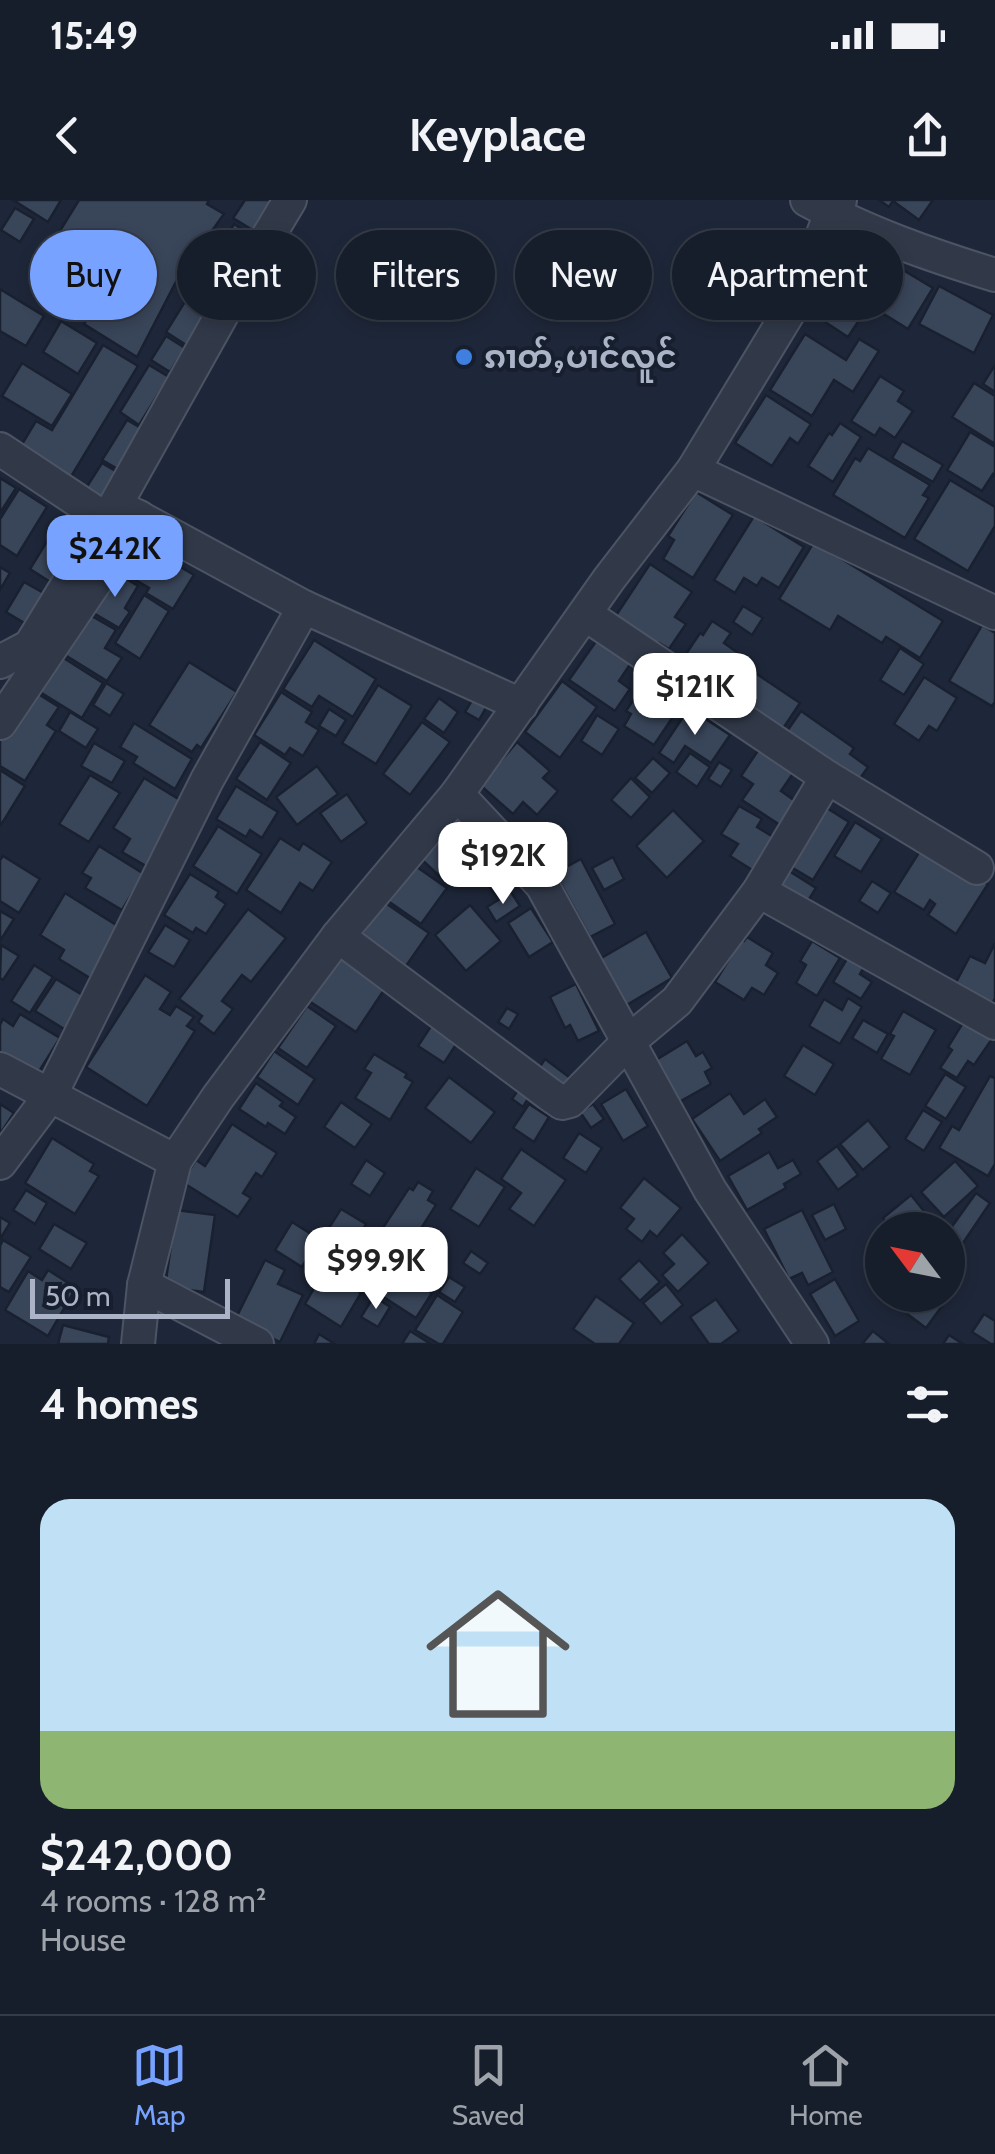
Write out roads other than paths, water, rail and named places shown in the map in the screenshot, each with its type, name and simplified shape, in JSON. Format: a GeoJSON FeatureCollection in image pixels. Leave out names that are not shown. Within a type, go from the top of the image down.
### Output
{"type":"FeatureCollection","features":[{"type":"Feature","properties":{"kind":"street"},"geometry":{"type":"LineString","coordinates":[[0,724],[121,514],[229,302],[290,200]]}},
{"type":"Feature","properties":{"kind":"street"},"geometry":{"type":"LineString","coordinates":[[138,1344],[144,1285],[175,1161],[338,936],[456,794],[693,470],[801,292],[826,204],[918,251],[995,275]]}},
{"type":"Feature","properties":{"kind":"street"},"geometry":{"type":"LineString","coordinates":[[0,449],[304,607],[520,705]]}},
{"type":"Feature","properties":{"kind":"street"},"geometry":{"type":"LineString","coordinates":[[693,470],[995,612]]}},
{"type":"Feature","properties":{"kind":"street"},"geometry":{"type":"LineString","coordinates":[[0,662],[30,646],[121,514]]}},
{"type":"Feature","properties":{"kind":"street"},"geometry":{"type":"LineString","coordinates":[[0,1162],[50,1096],[207,780],[304,607]]}},
{"type":"Feature","properties":{"kind":"street"},"geometry":{"type":"LineString","coordinates":[[585,614],[827,778],[977,868]]}},
{"type":"Feature","properties":{"kind":"street"},"geometry":{"type":"LineString","coordinates":[[338,936],[562,1102],[570,1101],[628,1042],[677,1001],[759,891],[827,778]]}},
{"type":"Feature","properties":{"kind":"street"},"geometry":{"type":"LineString","coordinates":[[456,794],[542,886],[710,1190],[812,1344]]}},
{"type":"Feature","properties":{"kind":"street"},"geometry":{"type":"LineString","coordinates":[[759,891],[995,1024]]}},
{"type":"Feature","properties":{"kind":"street"},"geometry":{"type":"LineString","coordinates":[[0,1068],[175,1161]]}},
{"type":"Feature","properties":{"kind":"street"},"geometry":{"type":"LineString","coordinates":[[144,1285],[257,1344]]}},
{"type":"Feature","properties":{"kind":"place","name":"ၵၢတ်ႇပၢင်လူင်"},"geometry":{"type":"Point","coordinates":[464,357]}}]}
